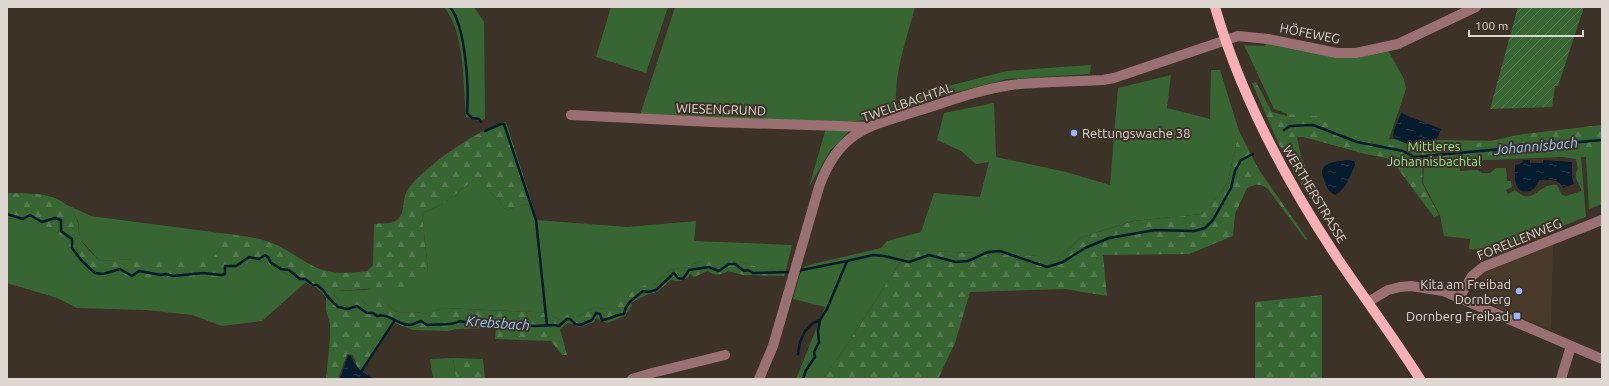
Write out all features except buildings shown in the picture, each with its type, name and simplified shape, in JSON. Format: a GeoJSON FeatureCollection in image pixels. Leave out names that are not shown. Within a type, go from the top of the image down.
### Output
{"type":"FeatureCollection","features":[{"type":"Feature","properties":{"kind":"main road","name":"WERTHERSTRASSE"},"geometry":{"type":"LineString","coordinates":[[1216,7],[1226,39],[1252,106],[1282,166],[1338,258],[1420,379]]}},
{"type":"Feature","properties":{"kind":"street","name":"HÖFEWEG"},"geometry":{"type":"LineString","coordinates":[[1226,39],[1243,36],[1268,39],[1337,53],[1356,53],[1398,44],[1476,7]]}},
{"type":"Feature","properties":{"kind":"street","name":"TWELLBACHTAL"},"geometry":{"type":"LineString","coordinates":[[759,379],[773,346],[818,187],[825,170],[843,145],[854,135],[870,127],[960,97],[989,90],[1031,83],[1102,80],[1114,78],[1226,39]]}},
{"type":"Feature","properties":{"kind":"street","name":"WIESENGRUND"},"geometry":{"type":"LineString","coordinates":[[571,116],[870,127]]}},
{"type":"Feature","properties":{"kind":"street","name":"FORELLENWEG"},"geometry":{"type":"LineString","coordinates":[[1459,298],[1472,276],[1483,267],[1602,220]]}},
{"type":"Feature","properties":{"kind":"street"},"geometry":{"type":"LineString","coordinates":[[1368,302],[1388,290],[1400,287],[1411,286],[1443,291],[1602,359]]}},
{"type":"Feature","properties":{"kind":"street"},"geometry":{"type":"LineString","coordinates":[[1562,379],[1571,346]]}},
{"type":"Feature","properties":{"kind":"street"},"geometry":{"type":"LineString","coordinates":[[632,379],[725,355]]}},
{"type":"Feature","properties":{"kind":"shaded area","name":"Kita am Freibad Dornberg"},"geometry":{"type":"Polygon","coordinates":[[[1553,245],[1551,330],[1492,305],[1480,278],[1487,271],[1553,245]]]}},
{"type":"Feature","properties":{"kind":"green space"},"geometry":{"type":"Polygon","coordinates":[[[444,7],[474,7],[484,22],[485,119],[478,121],[466,117],[462,59],[459,44],[456,30],[444,7]]]}},
{"type":"Feature","properties":{"kind":"green space"},"geometry":{"type":"Polygon","coordinates":[[[611,7],[668,7],[646,73],[596,57],[611,7]]]}},
{"type":"Feature","properties":{"kind":"green space"},"geometry":{"type":"Polygon","coordinates":[[[675,7],[915,7],[899,68],[896,105],[948,86],[1007,71],[1091,65],[1090,74],[1007,79],[949,94],[873,119],[855,121],[832,122],[640,115],[675,7]]]}},
{"type":"Feature","properties":{"kind":"green space"},"geometry":{"type":"Polygon","coordinates":[[[1518,7],[1584,7],[1558,86],[1555,86],[1552,107],[1490,109],[1518,7]]]}},
{"type":"Feature","properties":{"kind":"green space"},"geometry":{"type":"Polygon","coordinates":[[[1267,43],[1336,57],[1388,50],[1404,79],[1406,89],[1389,139],[1507,141],[1602,129],[1602,204],[1589,209],[1586,157],[1581,157],[1586,217],[1495,252],[1469,249],[1470,239],[1444,236],[1440,215],[1423,183],[1424,166],[1366,154],[1304,137],[1297,137],[1287,114],[1274,109],[1244,45],[1264,46],[1267,43]],[[1563,157],[1459,161],[1460,171],[1478,170],[1482,173],[1490,173],[1496,168],[1506,168],[1507,181],[1511,181],[1512,187],[1506,190],[1508,194],[1515,190],[1521,195],[1532,196],[1545,187],[1557,185],[1562,195],[1566,196],[1581,191],[1576,178],[1576,172],[1578,169],[1576,159],[1563,157]]]}},
{"type":"Feature","properties":{"kind":"green space"},"geometry":{"type":"Polygon","coordinates":[[[1211,70],[1220,70],[1239,131],[1228,181],[1221,193],[1202,214],[1133,221],[1082,237],[1059,257],[908,250],[843,351],[823,379],[796,379],[825,307],[793,299],[800,274],[805,266],[881,248],[887,241],[921,232],[934,193],[980,197],[989,162],[976,164],[961,151],[937,140],[944,113],[994,103],[996,157],[1066,172],[1110,185],[1118,88],[1171,75],[1167,108],[1210,119],[1211,70]]]}},
{"type":"Feature","properties":{"kind":"green space","name":"Mittleres Johannisbachtal"},"geometry":{"type":"Polygon","coordinates":[[[1256,82],[1272,112],[1287,116],[1287,114],[1318,116],[1329,125],[1365,140],[1412,149],[1441,149],[1481,143],[1523,134],[1602,125],[1602,147],[1581,151],[1423,158],[1422,183],[1439,215],[1434,217],[1390,158],[1366,154],[1304,137],[1297,137],[1301,157],[1326,216],[1323,219],[1280,147],[1252,83],[1256,82]]]}},
{"type":"Feature","properties":{"kind":"green space"},"geometry":{"type":"Polygon","coordinates":[[[506,122],[532,203],[506,210],[477,177],[443,204],[422,213],[428,271],[412,286],[336,291],[334,295],[339,300],[362,300],[368,306],[377,299],[381,300],[396,311],[419,312],[425,314],[443,308],[533,312],[546,313],[560,320],[568,314],[577,317],[595,307],[604,309],[644,285],[654,285],[670,270],[702,261],[739,261],[758,267],[786,270],[784,276],[743,275],[728,271],[715,274],[708,271],[694,277],[690,274],[688,278],[682,280],[671,280],[657,292],[646,295],[631,303],[632,305],[625,316],[607,323],[596,318],[594,322],[580,327],[568,323],[560,329],[567,355],[562,355],[551,341],[495,339],[496,328],[456,329],[448,331],[413,330],[395,323],[362,372],[357,366],[353,355],[347,354],[338,379],[326,379],[330,324],[326,310],[326,297],[316,287],[299,281],[267,263],[259,261],[247,263],[221,279],[133,278],[120,274],[96,277],[85,268],[65,240],[55,231],[35,223],[7,218],[7,193],[37,194],[65,203],[72,210],[77,220],[81,241],[100,261],[134,259],[212,259],[220,248],[220,233],[255,238],[273,243],[321,270],[348,273],[367,271],[373,265],[374,224],[395,221],[400,217],[406,193],[412,184],[436,162],[467,140],[495,125],[506,122]]]}},
{"type":"Feature","properties":{"kind":"green space"},"geometry":{"type":"Polygon","coordinates":[[[826,128],[849,131],[830,151],[809,187],[826,128]]]}},
{"type":"Feature","properties":{"kind":"green space"},"geometry":{"type":"Polygon","coordinates":[[[1239,131],[1259,170],[1308,240],[1305,239],[1268,189],[1260,185],[1253,186],[1247,188],[1235,214],[1233,236],[1189,254],[1103,255],[1107,296],[1065,289],[970,292],[955,343],[938,379],[823,379],[843,351],[908,250],[1059,257],[1082,237],[1134,221],[1202,214],[1221,193],[1228,181],[1239,131]]]}},
{"type":"Feature","properties":{"kind":"green space"},"geometry":{"type":"Polygon","coordinates":[[[477,177],[506,210],[532,203],[537,220],[627,227],[696,221],[694,241],[792,245],[786,270],[758,267],[739,261],[702,261],[670,270],[654,285],[604,309],[595,307],[577,317],[560,320],[546,313],[533,312],[443,308],[425,314],[419,312],[403,312],[396,311],[387,304],[377,300],[368,306],[362,300],[339,300],[334,295],[336,291],[366,290],[428,271],[422,213],[443,204],[477,177]]]}},
{"type":"Feature","properties":{"kind":"green space"},"geometry":{"type":"Polygon","coordinates":[[[65,204],[91,216],[220,233],[220,248],[212,259],[134,259],[100,261],[80,239],[78,221],[73,212],[65,204]]]}},
{"type":"Feature","properties":{"kind":"green space"},"geometry":{"type":"Polygon","coordinates":[[[7,218],[35,223],[55,231],[65,240],[85,268],[96,277],[120,274],[133,278],[236,271],[247,263],[259,261],[267,263],[299,281],[306,282],[262,321],[222,326],[192,315],[146,310],[77,308],[57,298],[7,283],[7,218]]]}},
{"type":"Feature","properties":{"kind":"green space"},"geometry":{"type":"Polygon","coordinates":[[[1322,295],[1322,379],[1255,379],[1255,302],[1322,295]]]}},
{"type":"Feature","properties":{"kind":"green space"},"geometry":{"type":"Polygon","coordinates":[[[453,358],[456,379],[433,379],[430,359],[453,358]]]}},
{"type":"Feature","properties":{"kind":"green space"},"geometry":{"type":"Polygon","coordinates":[[[453,358],[483,359],[485,379],[456,379],[453,358]]]}},
{"type":"Feature","properties":{"kind":"water"},"geometry":{"type":"Polygon","coordinates":[[[1401,113],[1441,129],[1435,143],[1430,140],[1407,144],[1393,138],[1394,130],[1401,113]]]}},
{"type":"Feature","properties":{"kind":"water"},"geometry":{"type":"Polygon","coordinates":[[[1349,160],[1354,161],[1355,165],[1345,186],[1335,195],[1327,186],[1322,175],[1323,169],[1332,162],[1349,160]]]}},
{"type":"Feature","properties":{"kind":"water"},"geometry":{"type":"Polygon","coordinates":[[[1522,160],[1530,160],[1530,163],[1543,163],[1543,160],[1572,162],[1572,178],[1574,184],[1563,188],[1556,181],[1539,180],[1538,184],[1533,189],[1523,192],[1517,187],[1515,182],[1515,165],[1523,162],[1522,160]]]}},
{"type":"Feature","properties":{"kind":"water"},"geometry":{"type":"Polygon","coordinates":[[[348,355],[351,356],[360,370],[375,379],[340,379],[348,355]]]}},
{"type":"Feature","properties":{"kind":"waterway"},"geometry":{"type":"LineString","coordinates":[[450,7],[460,28],[463,43],[467,74],[467,113],[472,118],[479,119],[481,122]]}},
{"type":"Feature","properties":{"kind":"waterway"},"geometry":{"type":"LineString","coordinates":[[485,131],[504,124],[536,220],[547,326]]}},
{"type":"Feature","properties":{"kind":"waterway","name":"Johannisbach"},"geometry":{"type":"LineString","coordinates":[[1284,130],[1290,126],[1313,125],[1357,142],[1403,151],[1414,157],[1602,140]]}},
{"type":"Feature","properties":{"kind":"waterway","name":"Johannisbach"},"geometry":{"type":"LineString","coordinates":[[798,354],[800,342],[805,331],[813,323],[820,320],[827,309],[847,261],[873,255],[909,262],[929,255],[956,262],[968,261],[988,252],[1000,251],[1047,267],[1063,262],[1085,248],[1109,238],[1155,230],[1194,231],[1205,228],[1213,220],[1231,188],[1235,171],[1241,160],[1253,154]]}},
{"type":"Feature","properties":{"kind":"waterway","name":"Krebsbach"},"geometry":{"type":"LineString","coordinates":[[7,214],[23,219],[30,215],[42,222],[55,218],[61,220],[61,231],[72,239],[72,248],[82,261],[95,273],[103,274],[120,269],[132,276],[139,271],[173,276],[203,273],[221,275],[225,274],[225,266],[236,266],[249,257],[259,259],[265,255],[269,258],[270,262],[281,269],[289,270],[300,279],[305,279],[313,285],[317,285],[338,307],[348,309],[357,306],[367,313],[373,313],[377,316],[386,316],[409,325],[421,321],[427,325],[448,324],[460,321],[479,322],[488,325],[505,324],[559,326],[567,319],[570,319],[575,324],[580,325],[592,320],[596,313],[600,314],[602,320],[624,314],[627,306],[643,291],[648,292],[656,290],[674,273],[678,278],[683,279],[689,270],[709,267],[719,271],[729,264],[735,264],[744,271],[748,270],[753,273],[792,272]]}},
{"type":"Feature","properties":{"kind":"waterway"},"geometry":{"type":"LineString","coordinates":[[797,271],[847,261]]}},
{"type":"Feature","properties":{"kind":"waterway"},"geometry":{"type":"LineString","coordinates":[[361,372],[395,320]]}},
{"type":"Feature","properties":{"kind":"waterway","name":"Johannisbach"},"geometry":{"type":"LineString","coordinates":[[803,379],[806,370],[815,357],[814,352],[819,342],[818,331],[820,320]]}},
{"type":"Feature","properties":{"kind":"place","name":"Rettungswache 38"},"geometry":{"type":"Point","coordinates":[1074,133]}},
{"type":"Feature","properties":{"kind":"place","name":"Kita am Freibad Dornberg"},"geometry":{"type":"Point","coordinates":[1519,291]}},
{"type":"Feature","properties":{"kind":"place","name":"Dornberg Freibad"},"geometry":{"type":"Point","coordinates":[1517,316]}}]}
